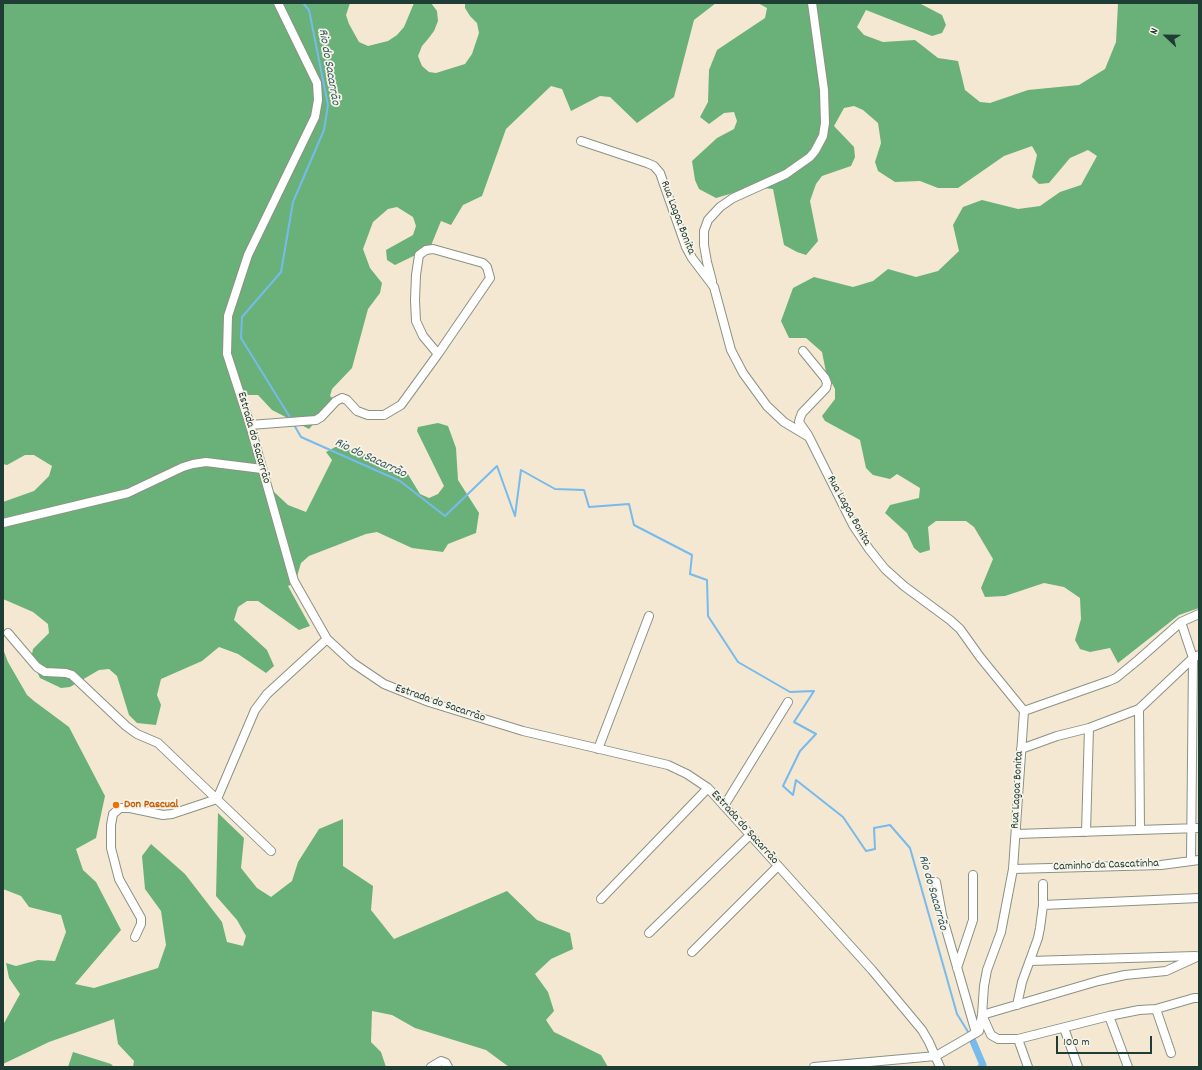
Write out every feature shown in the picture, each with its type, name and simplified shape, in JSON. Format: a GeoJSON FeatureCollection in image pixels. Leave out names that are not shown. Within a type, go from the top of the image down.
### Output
{"type":"FeatureCollection","features":[{"type":"Feature","properties":{"kind":"street","name":"Estrada do Sacarrão"},"geometry":{"type":"LineString","coordinates":[[278,3],[317,83],[318,100],[315,117],[248,255],[228,316],[227,354],[250,425],[294,581],[327,639],[353,663],[384,684],[429,702],[523,731],[668,765],[687,774],[708,788],[872,970],[922,1030],[936,1056],[940,1067]]}},
{"type":"Feature","properties":{"kind":"street"},"geometry":{"type":"LineString","coordinates":[[714,287],[704,245],[704,231],[708,220],[720,207],[733,198],[786,174],[810,157],[823,136],[825,123],[824,90],[812,3]]}},
{"type":"Feature","properties":{"kind":"street","name":"Rua Lagoa Bonita"},"geometry":{"type":"LineString","coordinates":[[581,141],[654,166],[660,173],[686,247],[692,258],[714,287],[731,350],[743,373],[768,406],[784,422],[809,437],[853,525],[869,549],[886,569],[904,586],[960,629],[980,657],[1024,711],[1013,869],[1001,932],[984,986],[980,1027],[979,1031],[975,1034]]}},
{"type":"Feature","properties":{"kind":"street"},"geometry":{"type":"LineString","coordinates":[[250,425],[316,420],[321,417],[336,400],[342,398],[347,400],[357,411],[368,415],[384,414],[400,404],[438,354],[490,278],[487,267],[483,263],[434,249],[426,250],[419,255],[416,275],[415,300],[416,321],[423,336],[438,354]]}},
{"type":"Feature","properties":{"kind":"street"},"geometry":{"type":"LineString","coordinates":[[803,351],[825,378],[827,383],[826,388],[802,413],[800,418],[799,422],[809,437]]}},
{"type":"Feature","properties":{"kind":"street"},"geometry":{"type":"LineString","coordinates":[[3,523],[128,493],[183,467],[193,464],[206,462],[262,469]]}},
{"type":"Feature","properties":{"kind":"street"},"geometry":{"type":"LineString","coordinates":[[1024,711],[1116,678],[1181,622],[1199,614]]}},
{"type":"Feature","properties":{"kind":"street"},"geometry":{"type":"LineString","coordinates":[[598,749],[649,616]]}},
{"type":"Feature","properties":{"kind":"street"},"geometry":{"type":"LineString","coordinates":[[1181,622],[1196,656],[1195,860]]}},
{"type":"Feature","properties":{"kind":"street"},"geometry":{"type":"LineString","coordinates":[[8,633],[37,667],[45,672],[66,673],[72,675],[126,726],[137,734],[158,743],[271,851]]}},
{"type":"Feature","properties":{"kind":"street"},"geometry":{"type":"LineString","coordinates":[[135,937],[142,918],[119,879],[111,848],[111,825],[114,814],[120,808],[130,808],[163,815],[172,814],[217,799],[255,710],[267,694],[327,639]]}},
{"type":"Feature","properties":{"kind":"street"},"geometry":{"type":"LineString","coordinates":[[1021,749],[1057,736],[1089,728],[1138,709],[1196,656]]}},
{"type":"Feature","properties":{"kind":"street"},"geometry":{"type":"LineString","coordinates":[[724,806],[788,702]]}},
{"type":"Feature","properties":{"kind":"street"},"geometry":{"type":"LineString","coordinates":[[1138,709],[1140,830]]}},
{"type":"Feature","properties":{"kind":"street"},"geometry":{"type":"LineString","coordinates":[[1086,832],[1089,728]]}},
{"type":"Feature","properties":{"kind":"street"},"geometry":{"type":"LineString","coordinates":[[601,899],[708,788]]}},
{"type":"Feature","properties":{"kind":"street"},"geometry":{"type":"LineString","coordinates":[[1016,834],[1195,829]]}},
{"type":"Feature","properties":{"kind":"street"},"geometry":{"type":"LineString","coordinates":[[649,933],[750,835]]}},
{"type":"Feature","properties":{"kind":"street","name":"Caminho da Cascatinha"},"geometry":{"type":"LineString","coordinates":[[1013,869],[1161,865],[1195,860]]}},
{"type":"Feature","properties":{"kind":"street"},"geometry":{"type":"LineString","coordinates":[[692,952],[778,866]]}},
{"type":"Feature","properties":{"kind":"street"},"geometry":{"type":"LineString","coordinates":[[957,969],[973,920],[973,875]]}},
{"type":"Feature","properties":{"kind":"street"},"geometry":{"type":"LineString","coordinates":[[814,1067],[936,1056],[975,1034],[942,915],[936,882]]}},
{"type":"Feature","properties":{"kind":"street"},"geometry":{"type":"LineString","coordinates":[[1017,1005],[1022,982],[1038,938],[1043,905],[1043,884]]}},
{"type":"Feature","properties":{"kind":"street"},"geometry":{"type":"LineString","coordinates":[[1043,905],[1199,898]]}},
{"type":"Feature","properties":{"kind":"street"},"geometry":{"type":"LineString","coordinates":[[1030,961],[1198,956]]}},
{"type":"Feature","properties":{"kind":"street"},"geometry":{"type":"LineString","coordinates":[[1198,956],[1166,971],[1125,975],[1098,981],[982,1016],[991,1035],[998,1039],[1018,1039],[1109,1016],[1139,1010],[1156,1009],[1194,998],[1199,998]]}},
{"type":"Feature","properties":{"kind":"street"},"geometry":{"type":"LineString","coordinates":[[1156,1009],[1171,1053]]}},
{"type":"Feature","properties":{"kind":"street"},"geometry":{"type":"LineString","coordinates":[[1109,1016],[1128,1067]]}},
{"type":"Feature","properties":{"kind":"street"},"geometry":{"type":"LineString","coordinates":[[1064,1028],[1078,1067]]}},
{"type":"Feature","properties":{"kind":"street"},"geometry":{"type":"LineString","coordinates":[[1018,1039],[1028,1067]]}},
{"type":"Feature","properties":{"kind":"street"},"geometry":{"type":"LineString","coordinates":[[431,1067],[441,1061],[447,1065]]}},
{"type":"Feature","properties":{"kind":"green space"},"geometry":{"type":"Polygon","coordinates":[[[3,3],[350,3],[346,15],[349,24],[359,42],[368,46],[388,41],[397,35],[404,27],[414,3],[431,3],[437,11],[438,21],[434,31],[422,46],[418,56],[422,66],[429,72],[436,73],[465,64],[472,54],[479,33],[477,23],[465,8],[465,3],[716,3],[694,20],[674,97],[637,123],[610,97],[600,96],[571,111],[562,89],[551,86],[506,129],[482,196],[463,205],[451,225],[441,221],[430,248],[395,265],[387,260],[386,250],[413,235],[416,226],[413,217],[397,207],[388,209],[373,222],[363,249],[370,268],[382,283],[380,293],[368,309],[352,368],[332,389],[330,396],[335,400],[309,429],[272,410],[258,395],[248,395],[243,406],[273,491],[288,505],[306,512],[332,460],[326,452],[339,445],[367,455],[391,472],[406,471],[420,494],[429,498],[438,494],[444,486],[417,431],[418,427],[438,423],[448,426],[456,448],[458,480],[479,513],[476,533],[448,544],[443,552],[412,548],[377,532],[366,534],[309,556],[301,563],[295,583],[288,586],[310,626],[299,630],[258,601],[247,601],[238,607],[234,620],[267,650],[274,666],[266,673],[238,654],[219,647],[202,661],[161,679],[157,695],[161,705],[156,725],[137,723],[129,715],[117,676],[109,669],[99,670],[70,687],[61,688],[40,678],[31,659],[33,649],[49,633],[48,624],[33,612],[3,599],[3,502],[34,491],[49,476],[52,466],[34,455],[25,455],[7,465],[3,464],[3,3]]]}},
{"type":"Feature","properties":{"kind":"green space"},"geometry":{"type":"Polygon","coordinates":[[[758,3],[919,3],[942,15],[946,25],[942,33],[932,36],[866,10],[857,27],[864,35],[883,42],[915,40],[938,58],[958,61],[965,90],[980,102],[990,103],[1028,90],[1079,85],[1105,69],[1116,42],[1118,3],[1199,3],[1199,608],[1179,615],[1118,663],[1110,648],[1090,652],[1080,649],[1075,640],[1081,619],[1080,598],[1064,587],[1044,583],[1005,596],[985,597],[981,588],[993,559],[974,527],[966,521],[936,521],[928,527],[930,550],[920,553],[914,548],[907,533],[885,513],[890,505],[919,498],[920,488],[897,474],[890,479],[873,475],[866,468],[860,440],[825,421],[822,416],[835,399],[835,389],[826,372],[822,352],[806,338],[789,338],[781,321],[793,288],[814,277],[853,287],[873,281],[888,269],[916,277],[938,271],[959,251],[953,225],[963,207],[982,200],[1018,209],[1040,206],[1060,192],[1081,185],[1097,156],[1088,150],[1070,158],[1049,183],[1039,184],[1032,177],[1037,155],[1032,146],[1004,156],[958,188],[938,188],[920,181],[895,182],[878,171],[875,162],[881,143],[878,123],[863,110],[854,106],[844,108],[834,126],[854,147],[855,157],[851,166],[822,176],[816,184],[810,201],[818,241],[806,255],[797,252],[784,245],[773,189],[754,187],[716,198],[699,189],[695,180],[692,161],[717,138],[734,129],[737,121],[734,112],[724,113],[709,124],[700,117],[708,102],[709,70],[717,50],[765,18],[767,8],[758,3]]]}},
{"type":"Feature","properties":{"kind":"green space"},"geometry":{"type":"Polygon","coordinates":[[[3,649],[8,662],[27,695],[69,727],[105,796],[96,838],[76,849],[83,870],[96,882],[121,930],[75,984],[94,988],[158,968],[166,945],[161,911],[145,889],[142,856],[151,844],[185,874],[222,922],[227,942],[243,946],[246,936],[237,920],[216,896],[218,813],[244,838],[241,868],[257,888],[271,897],[292,881],[298,862],[319,829],[343,819],[343,866],[373,886],[371,910],[394,939],[507,891],[537,920],[570,933],[573,949],[551,959],[535,974],[548,992],[554,1011],[546,1020],[554,1032],[601,1055],[608,1067],[509,1067],[486,1050],[415,1028],[392,1015],[372,1011],[371,1042],[381,1052],[386,1067],[133,1067],[134,1061],[118,1044],[114,1019],[49,1042],[3,1064],[3,1025],[20,994],[9,978],[6,963],[16,966],[38,960],[55,961],[66,932],[61,915],[29,907],[21,896],[3,889],[3,649]]]}},
{"type":"Feature","properties":{"kind":"green space"},"geometry":{"type":"Polygon","coordinates":[[[73,1052],[111,1064],[114,1067],[68,1067],[73,1052]]]}},
{"type":"Feature","properties":{"kind":"waterway","name":"Rio do Sacarrão"},"geometry":{"type":"LineString","coordinates":[[291,419],[241,338],[242,317],[281,272],[293,202],[324,130],[328,105],[309,10],[303,3]]}},
{"type":"Feature","properties":{"kind":"waterway","name":"Rio do Sacarrão"},"geometry":{"type":"LineString","coordinates":[[293,423],[301,437],[400,481],[445,516],[497,466],[515,516],[521,470],[555,489],[584,490],[589,507],[629,504],[634,525],[692,555],[690,574],[707,580],[708,616],[738,662],[790,692],[814,691],[794,722],[816,734],[800,751],[783,786],[793,795],[796,780],[843,817],[866,851],[875,849],[874,828],[890,825],[910,848],[957,1014],[970,1035]]}},
{"type":"Feature","properties":{"kind":"waterway"},"geometry":{"type":"LineString","coordinates":[[972,1039],[983,1065],[981,1067]]}},
{"type":"Feature","properties":{"kind":"place","name":"Don Pascual"},"geometry":{"type":"Point","coordinates":[116,805]}}]}
